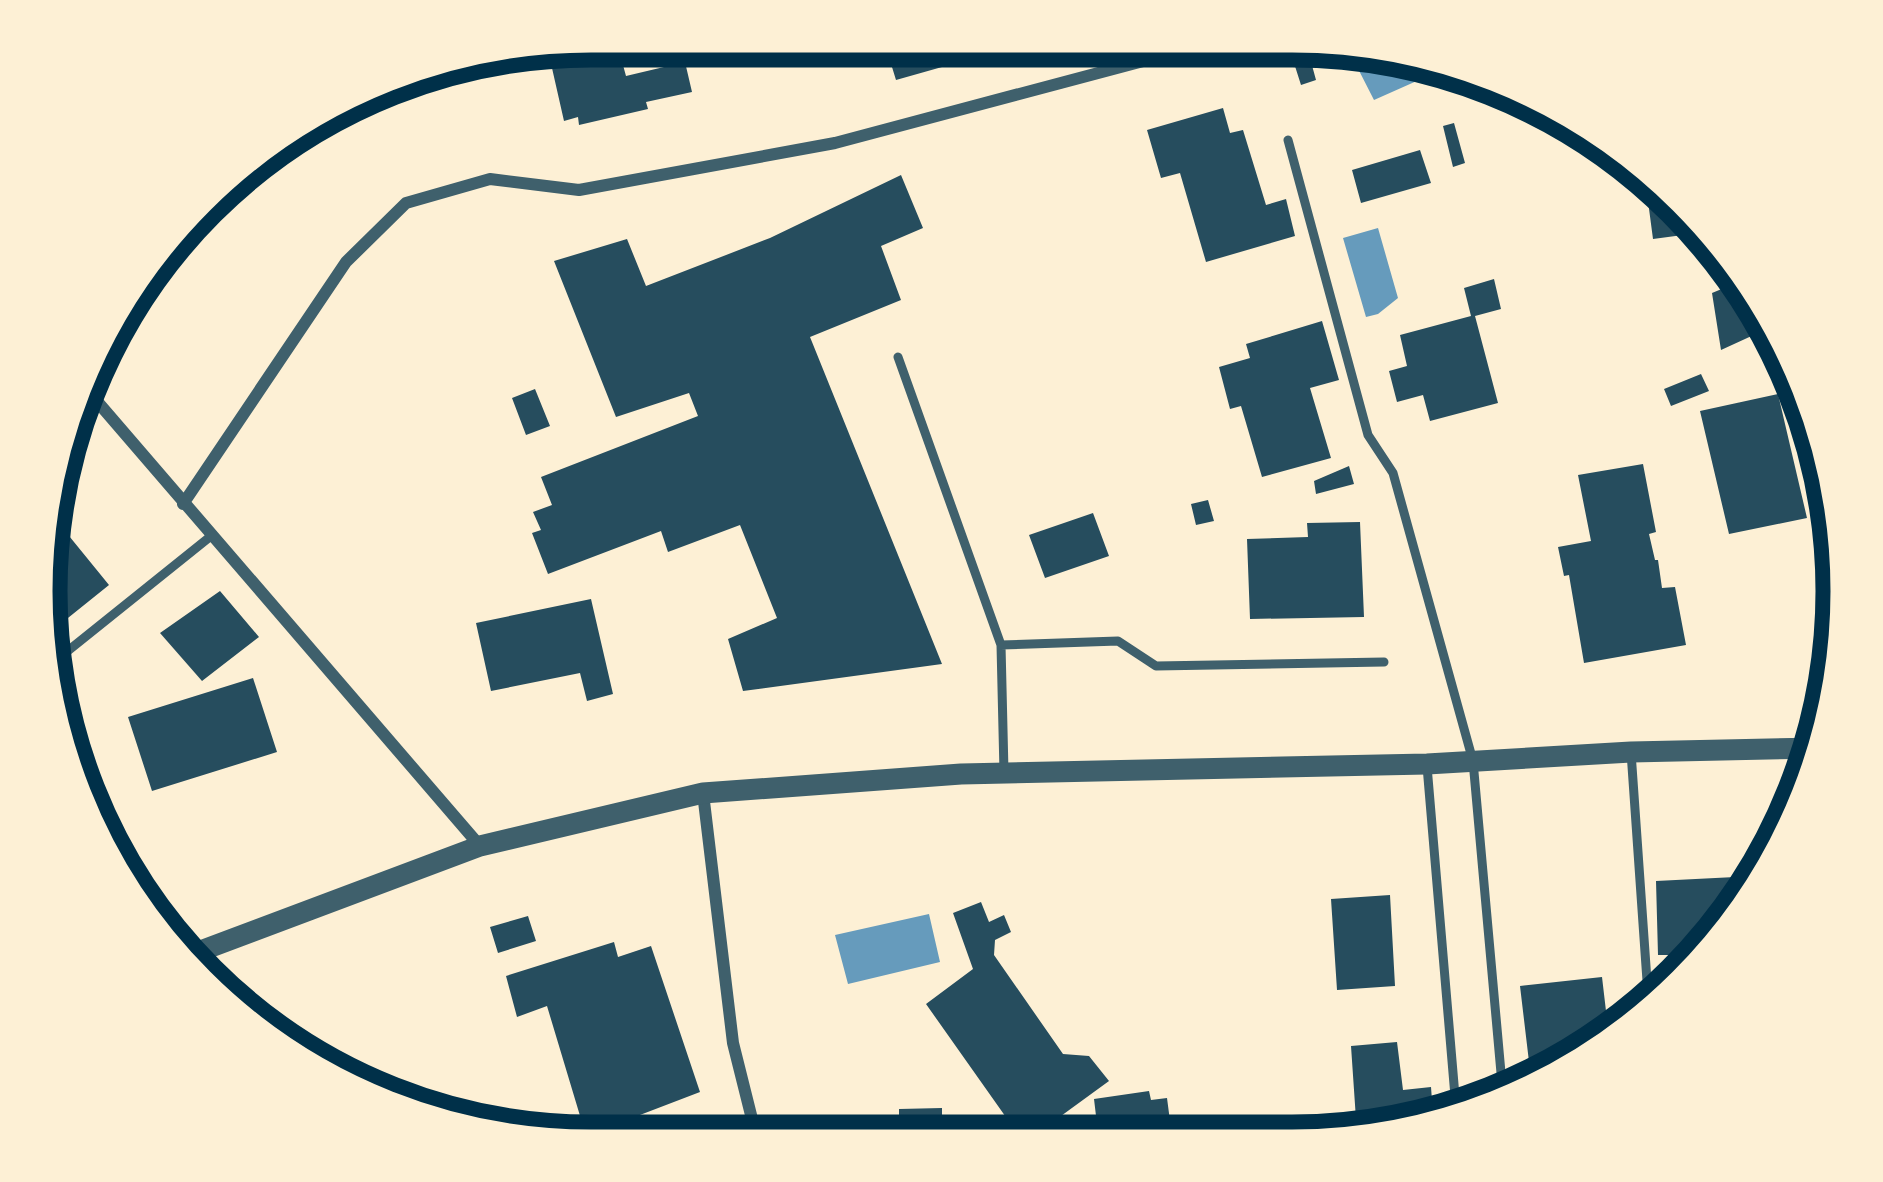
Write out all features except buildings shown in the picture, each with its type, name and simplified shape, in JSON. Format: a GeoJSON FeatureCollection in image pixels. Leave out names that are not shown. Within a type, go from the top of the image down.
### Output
{"type":"FeatureCollection","features":[{"type":"Feature","properties":{"kind":"street"},"geometry":{"type":"LineString","coordinates":[[183,504],[346,262],[406,203],[490,179],[579,190],[835,143],[1146,60]]}},
{"type":"Feature","properties":{"kind":"street"},"geometry":{"type":"LineString","coordinates":[[96,400],[480,846]]}},
{"type":"Feature","properties":{"kind":"street"},"geometry":{"type":"LineString","coordinates":[[201,951],[480,846],[703,794],[1004,772],[1427,764],[1799,748]]}},
{"type":"Feature","properties":{"kind":"street"},"geometry":{"type":"LineString","coordinates":[[703,794],[733,1043],[753,1122]]}},
{"type":"Feature","properties":{"kind":"lane"},"geometry":{"type":"LineString","coordinates":[[1288,140],[1368,435],[1393,473],[1473,760],[1502,1079]]}},
{"type":"Feature","properties":{"kind":"lane"},"geometry":{"type":"LineString","coordinates":[[898,357],[1001,645],[1004,772]]}},
{"type":"Feature","properties":{"kind":"lane"},"geometry":{"type":"LineString","coordinates":[[64,654],[211,536]]}},
{"type":"Feature","properties":{"kind":"lane"},"geometry":{"type":"LineString","coordinates":[[1001,645],[1118,641],[1156,666],[1384,662]]}},
{"type":"Feature","properties":{"kind":"lane"},"geometry":{"type":"LineString","coordinates":[[1631,752],[1647,985]]}},
{"type":"Feature","properties":{"kind":"lane"},"geometry":{"type":"LineString","coordinates":[[1427,764],[1455,1096]]}},
{"type":"Feature","properties":{"kind":"water"},"geometry":{"type":"Polygon","coordinates":[[[1356,64],[1425,77],[1374,100],[1356,64]]]}},
{"type":"Feature","properties":{"kind":"water"},"geometry":{"type":"Polygon","coordinates":[[[1378,228],[1398,298],[1366,317],[1343,238],[1378,228]]]}},
{"type":"Feature","properties":{"kind":"water"},"geometry":{"type":"Polygon","coordinates":[[[929,914],[940,962],[848,984],[835,935],[929,914]]]}}]}
